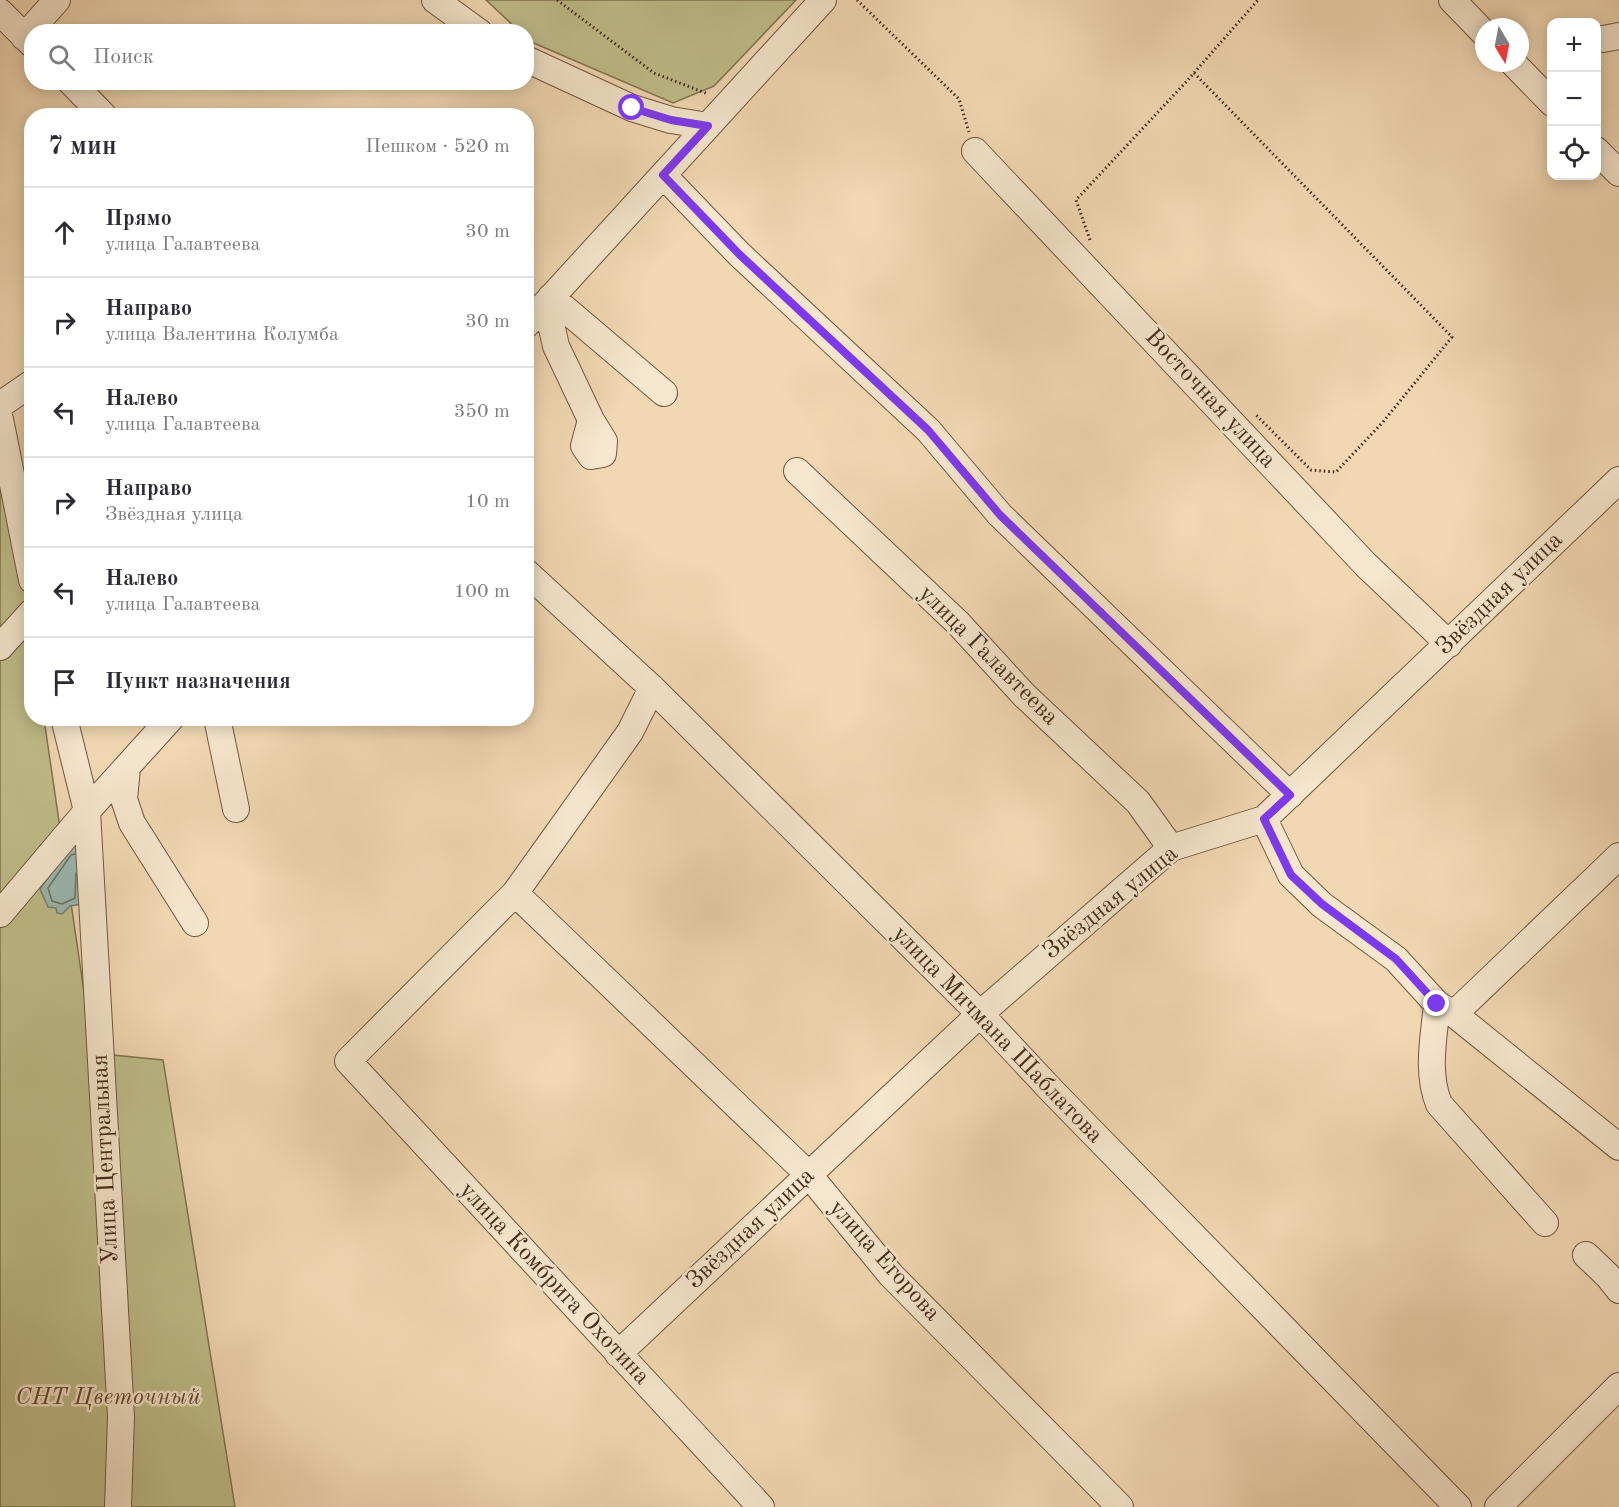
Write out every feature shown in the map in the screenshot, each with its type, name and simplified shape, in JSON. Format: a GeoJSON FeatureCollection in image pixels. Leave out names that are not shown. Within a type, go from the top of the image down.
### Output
{"type":"FeatureCollection","features":[{"type":"Feature","properties":{"kind":"street"},"geometry":{"type":"LineString","coordinates":[[40,24],[57,0]]}},
{"type":"Feature","properties":{"kind":"street"},"geometry":{"type":"LineString","coordinates":[[435,0],[468,24]]}},
{"type":"Feature","properties":{"kind":"street"},"geometry":{"type":"LineString","coordinates":[[534,316],[823,0]]}},
{"type":"Feature","properties":{"kind":"street"},"geometry":{"type":"LineString","coordinates":[[1452,0],[1475,24]]}},
{"type":"Feature","properties":{"kind":"street"},"geometry":{"type":"LineString","coordinates":[[0,12],[24,36]]}},
{"type":"Feature","properties":{"kind":"street"},"geometry":{"type":"LineString","coordinates":[[534,63],[632,108],[671,120],[708,126]]}},
{"type":"Feature","properties":{"kind":"street"},"geometry":{"type":"LineString","coordinates":[[1522,72],[1547,99]]}},
{"type":"Feature","properties":{"kind":"street"},"geometry":{"type":"LineString","coordinates":[[79,90],[96,108]]}},
{"type":"Feature","properties":{"kind":"street","name":"Восточная улица"},"geometry":{"type":"LineString","coordinates":[[975,151],[1366,565],[1449,644]]}},
{"type":"Feature","properties":{"kind":"street"},"geometry":{"type":"LineString","coordinates":[[1601,155],[1619,173]]}},
{"type":"Feature","properties":{"kind":"street"},"geometry":{"type":"LineString","coordinates":[[663,175],[739,254],[928,430],[1000,515],[1290,795]]}},
{"type":"Feature","properties":{"kind":"street"},"geometry":{"type":"LineString","coordinates":[[551,297],[664,393]]}},
{"type":"Feature","properties":{"kind":"street"},"geometry":{"type":"LineString","coordinates":[[551,297],[551,324],[556,346],[591,420]]}},
{"type":"Feature","properties":{"kind":"street"},"geometry":{"type":"LineString","coordinates":[[0,405],[24,388]]}},
{"type":"Feature","properties":{"kind":"street"},"geometry":{"type":"LineString","coordinates":[[0,419],[24,540]]}},
{"type":"Feature","properties":{"kind":"street","name":"улица Галавтеева"},"geometry":{"type":"LineString","coordinates":[[796,471],[958,623],[1024,695],[1138,802],[1171,848]]}},
{"type":"Feature","properties":{"kind":"street","name":"Звёздная улица"},"geometry":{"type":"LineString","coordinates":[[618,1354],[980,1014],[1171,848],[1264,819],[1619,480]]}},
{"type":"Feature","properties":{"kind":"street","name":"улица Мичмана Шаблатова"},"geometry":{"type":"LineString","coordinates":[[534,579],[652,688],[980,1014],[1061,1101],[1458,1507]]}},
{"type":"Feature","properties":{"kind":"street"},"geometry":{"type":"LineString","coordinates":[[0,647],[24,621]]}},
{"type":"Feature","properties":{"kind":"street"},"geometry":{"type":"LineString","coordinates":[[515,893],[630,732],[652,688]]}},
{"type":"Feature","properties":{"kind":"street","name":"Улица Центральная"},"geometry":{"type":"LineString","coordinates":[[66,726],[87,812],[120,1417],[118,1507]]}},
{"type":"Feature","properties":{"kind":"street"},"geometry":{"type":"LineString","coordinates":[[0,914],[164,726]]}},
{"type":"Feature","properties":{"kind":"street"},"geometry":{"type":"LineString","coordinates":[[219,726],[237,809]]}},
{"type":"Feature","properties":{"kind":"street"},"geometry":{"type":"LineString","coordinates":[[127,768],[124,799],[132,823],[195,923]]}},
{"type":"Feature","properties":{"kind":"street"},"geometry":{"type":"LineString","coordinates":[[1264,819],[1291,875],[1322,904],[1396,959],[1445,1009],[1619,1147]]}},
{"type":"Feature","properties":{"kind":"street"},"geometry":{"type":"LineString","coordinates":[[1545,1223],[1439,1104],[1431,1076],[1445,1009],[1619,856]]}},
{"type":"Feature","properties":{"kind":"street","name":"улица Комбрига Охотина"},"geometry":{"type":"LineString","coordinates":[[515,893],[348,1061],[761,1507]]}},
{"type":"Feature","properties":{"kind":"street","name":"улица Егорова"},"geometry":{"type":"LineString","coordinates":[[515,893],[808,1175],[891,1275],[1120,1507]]}},
{"type":"Feature","properties":{"kind":"street"},"geometry":{"type":"LineString","coordinates":[[1586,1255],[1619,1290]]}},
{"type":"Feature","properties":{"kind":"street"},"geometry":{"type":"LineString","coordinates":[[1498,1507],[1619,1386]]}},
{"type":"Feature","properties":{"kind":"path"},"geometry":{"type":"LineString","coordinates":[[556,0],[654,73],[729,103]]}},
{"type":"Feature","properties":{"kind":"path"},"geometry":{"type":"LineString","coordinates":[[857,0],[959,99],[975,151]]}},
{"type":"Feature","properties":{"kind":"path"},"geometry":{"type":"LineString","coordinates":[[1092,249],[1076,200],[1258,0]]}},
{"type":"Feature","properties":{"kind":"path"},"geometry":{"type":"LineString","coordinates":[[1194,73],[1452,337],[1383,422],[1336,472],[1311,470],[1253,412]]}},
{"type":"Feature","properties":{"kind":"green space"},"geometry":{"type":"Polygon","coordinates":[[[486,0],[796,0],[714,86],[673,103],[534,43],[534,24],[512,24],[486,0]]]}},
{"type":"Feature","properties":{"kind":"green space","name":"СНТ Цветочный"},"geometry":{"type":"Polygon","coordinates":[[[0,423],[24,588],[24,726],[45,726],[93,1053],[163,1060],[235,1507],[0,1507],[0,423]]]}},
{"type":"Feature","properties":{"kind":"water"},"geometry":{"type":"Polygon","coordinates":[[[72,843],[82,848],[82,904],[70,906],[62,914],[57,913],[56,908],[48,907],[40,889],[72,843]]]}},
{"type":"Feature","properties":{"kind":"route"},"geometry":{"type":"LineString","coordinates":[[632,108],[671,120],[708,126],[663,175],[739,254],[928,430],[1000,515],[1290,795],[1264,819],[1291,875],[1322,904],[1396,959],[1437,1004]]}}]}
